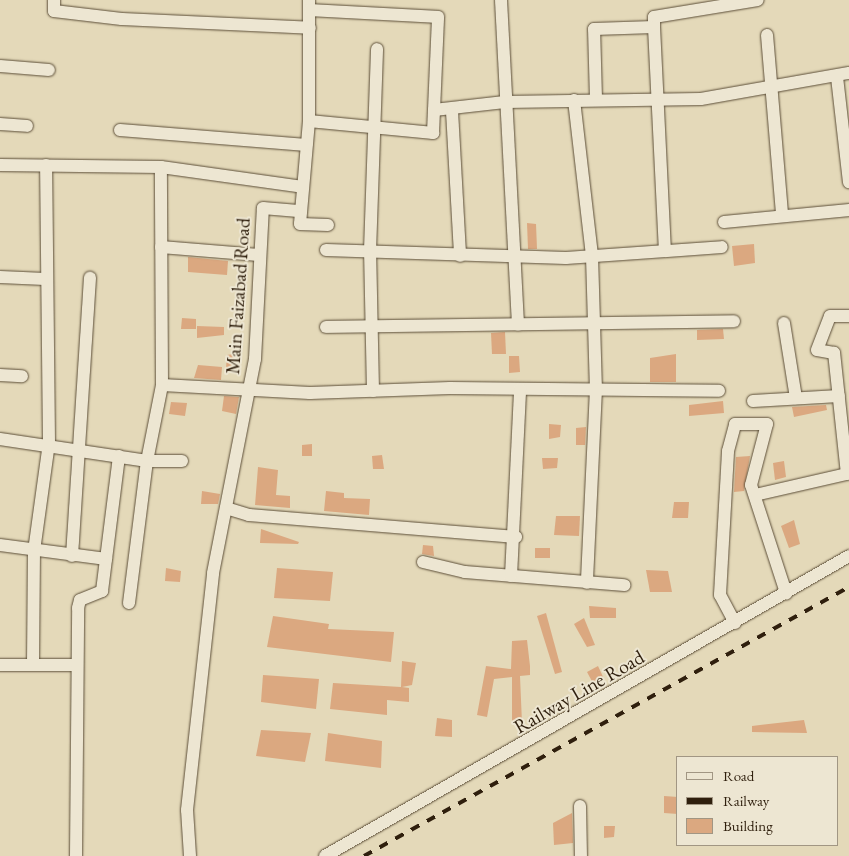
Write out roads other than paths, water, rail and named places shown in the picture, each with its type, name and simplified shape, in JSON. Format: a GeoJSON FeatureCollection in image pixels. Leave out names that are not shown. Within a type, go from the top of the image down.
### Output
{"type":"FeatureCollection","features":[{"type":"Feature","properties":{"kind":"street"},"geometry":{"type":"LineString","coordinates":[[501,0],[518,325]]}},
{"type":"Feature","properties":{"kind":"street"},"geometry":{"type":"LineString","coordinates":[[665,251],[654,17],[758,0]]}},
{"type":"Feature","properties":{"kind":"street"},"geometry":{"type":"LineString","coordinates":[[54,5],[310,28]]}},
{"type":"Feature","properties":{"kind":"street"},"geometry":{"type":"LineString","coordinates":[[309,121],[433,134],[438,17],[310,5],[309,121],[300,224],[328,225]]}},
{"type":"Feature","properties":{"kind":"street"},"geometry":{"type":"LineString","coordinates":[[596,99],[594,29],[654,27]]}},
{"type":"Feature","properties":{"kind":"street"},"geometry":{"type":"LineString","coordinates":[[767,35],[774,88],[782,214]]}},
{"type":"Feature","properties":{"kind":"street"},"geometry":{"type":"LineString","coordinates":[[373,391],[370,251],[372,128],[377,49]]}},
{"type":"Feature","properties":{"kind":"street"},"geometry":{"type":"LineString","coordinates":[[0,66],[49,70]]}},
{"type":"Feature","properties":{"kind":"street"},"geometry":{"type":"LineString","coordinates":[[434,110],[452,111],[505,102],[596,99],[657,101],[774,88],[843,75],[849,182]]}},
{"type":"Feature","properties":{"kind":"street"},"geometry":{"type":"LineString","coordinates":[[574,100],[592,256],[596,389],[587,582]]}},
{"type":"Feature","properties":{"kind":"street"},"geometry":{"type":"LineString","coordinates":[[452,111],[460,256]]}},
{"type":"Feature","properties":{"kind":"street"},"geometry":{"type":"LineString","coordinates":[[0,124],[26,126]]}},
{"type":"Feature","properties":{"kind":"street"},"geometry":{"type":"LineString","coordinates":[[120,130],[306,145]]}},
{"type":"Feature","properties":{"kind":"street"},"geometry":{"type":"LineString","coordinates":[[0,165],[161,167],[303,187]]}},
{"type":"Feature","properties":{"kind":"street"},"geometry":{"type":"LineString","coordinates":[[33,664],[34,551],[49,443],[45,279],[46,165]]}},
{"type":"Feature","properties":{"kind":"street"},"geometry":{"type":"LineString","coordinates":[[129,604],[147,461],[162,385],[161,167]]}},
{"type":"Feature","properties":{"kind":"street","name":"Main Faizabad Road"},"geometry":{"type":"LineString","coordinates":[[190,856],[187,810],[213,573],[255,359],[259,255],[263,208],[301,211]]}},
{"type":"Feature","properties":{"kind":"street"},"geometry":{"type":"LineString","coordinates":[[724,222],[782,214],[849,210]]}},
{"type":"Feature","properties":{"kind":"street"},"geometry":{"type":"LineString","coordinates":[[161,247],[259,255]]}},
{"type":"Feature","properties":{"kind":"street"},"geometry":{"type":"LineString","coordinates":[[326,250],[460,256],[515,254],[592,256],[722,247]]}},
{"type":"Feature","properties":{"kind":"street"},"geometry":{"type":"LineString","coordinates":[[0,277],[45,279]]}},
{"type":"Feature","properties":{"kind":"street"},"geometry":{"type":"LineString","coordinates":[[72,556],[81,449],[90,278]]}},
{"type":"Feature","properties":{"kind":"street"},"geometry":{"type":"LineString","coordinates":[[755,495],[847,474],[834,353],[817,350],[830,316],[849,316]]}},
{"type":"Feature","properties":{"kind":"street"},"geometry":{"type":"LineString","coordinates":[[326,327],[734,321]]}},
{"type":"Feature","properties":{"kind":"street"},"geometry":{"type":"LineString","coordinates":[[784,323],[796,398]]}},
{"type":"Feature","properties":{"kind":"street"},"geometry":{"type":"LineString","coordinates":[[0,375],[22,376]]}},
{"type":"Feature","properties":{"kind":"street"},"geometry":{"type":"LineString","coordinates":[[162,385],[249,390],[596,389],[719,392]]}},
{"type":"Feature","properties":{"kind":"street"},"geometry":{"type":"LineString","coordinates":[[511,576],[516,537],[520,389]]}},
{"type":"Feature","properties":{"kind":"street"},"geometry":{"type":"LineString","coordinates":[[753,401],[839,396]]}},
{"type":"Feature","properties":{"kind":"street"},"geometry":{"type":"LineString","coordinates":[[735,623],[720,595],[728,451],[735,424],[767,424],[752,485],[786,593]]}},
{"type":"Feature","properties":{"kind":"street"},"geometry":{"type":"LineString","coordinates":[[0,439],[49,443],[147,461],[182,461]]}},
{"type":"Feature","properties":{"kind":"street"},"geometry":{"type":"LineString","coordinates":[[76,856],[76,665],[78,608],[80,600],[102,591],[119,456]]}},
{"type":"Feature","properties":{"kind":"street"},"geometry":{"type":"LineString","coordinates":[[226,508],[249,515],[516,537]]}},
{"type":"Feature","properties":{"kind":"street"},"geometry":{"type":"LineString","coordinates":[[0,545],[106,559]]}},
{"type":"Feature","properties":{"kind":"street","name":"Railway Line Road"},"geometry":{"type":"LineString","coordinates":[[325,856],[735,623],[849,556]]}},
{"type":"Feature","properties":{"kind":"street"},"geometry":{"type":"LineString","coordinates":[[423,562],[511,576],[624,585]]}},
{"type":"Feature","properties":{"kind":"street"},"geometry":{"type":"LineString","coordinates":[[0,665],[76,665]]}},
{"type":"Feature","properties":{"kind":"street"},"geometry":{"type":"LineString","coordinates":[[580,806],[581,856]]}},
{"type":"Feature","properties":{"kind":"railway"},"geometry":{"type":"LineString","coordinates":[[364,856],[849,587]]}}]}
